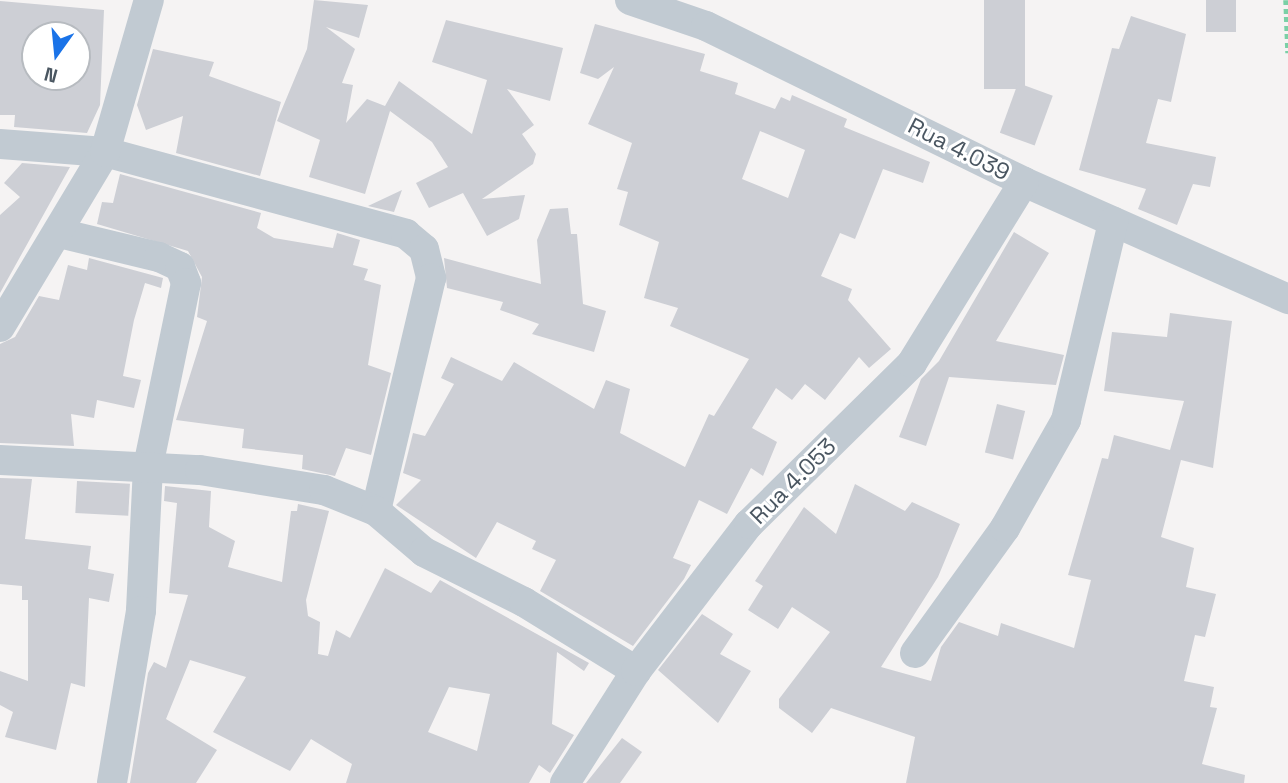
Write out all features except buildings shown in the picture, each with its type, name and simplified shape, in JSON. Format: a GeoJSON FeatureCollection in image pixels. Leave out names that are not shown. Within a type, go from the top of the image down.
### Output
{"type":"FeatureCollection","features":[{"type":"Feature","properties":{"kind":"street"},"geometry":{"type":"LineString","coordinates":[[0,327],[59,233],[105,152],[149,0]]}},
{"type":"Feature","properties":{"kind":"street","name":"Rua 4.039"},"geometry":{"type":"LineString","coordinates":[[630,0],[718,31],[1024,182],[1288,299]]}},
{"type":"Feature","properties":{"kind":"street"},"geometry":{"type":"LineString","coordinates":[[0,144],[105,152],[406,234],[424,248],[430,278],[376,511]]}},
{"type":"Feature","properties":{"kind":"street","name":"Rua 4.053"},"geometry":{"type":"LineString","coordinates":[[565,783],[636,671],[750,524],[912,363],[1024,182]]}},
{"type":"Feature","properties":{"kind":"street"},"geometry":{"type":"LineString","coordinates":[[915,653],[1004,528],[1066,420],[1113,222]]}},
{"type":"Feature","properties":{"kind":"street"},"geometry":{"type":"LineString","coordinates":[[59,233],[180,267],[186,284],[148,467],[141,611],[112,783]]}},
{"type":"Feature","properties":{"kind":"street"},"geometry":{"type":"LineString","coordinates":[[0,460],[148,467],[324,490],[376,511],[424,552],[524,601],[636,671]]}},
{"type":"Feature","properties":{"kind":"path"},"geometry":{"type":"LineString","coordinates":[[1286,0],[1288,53]]}}]}
